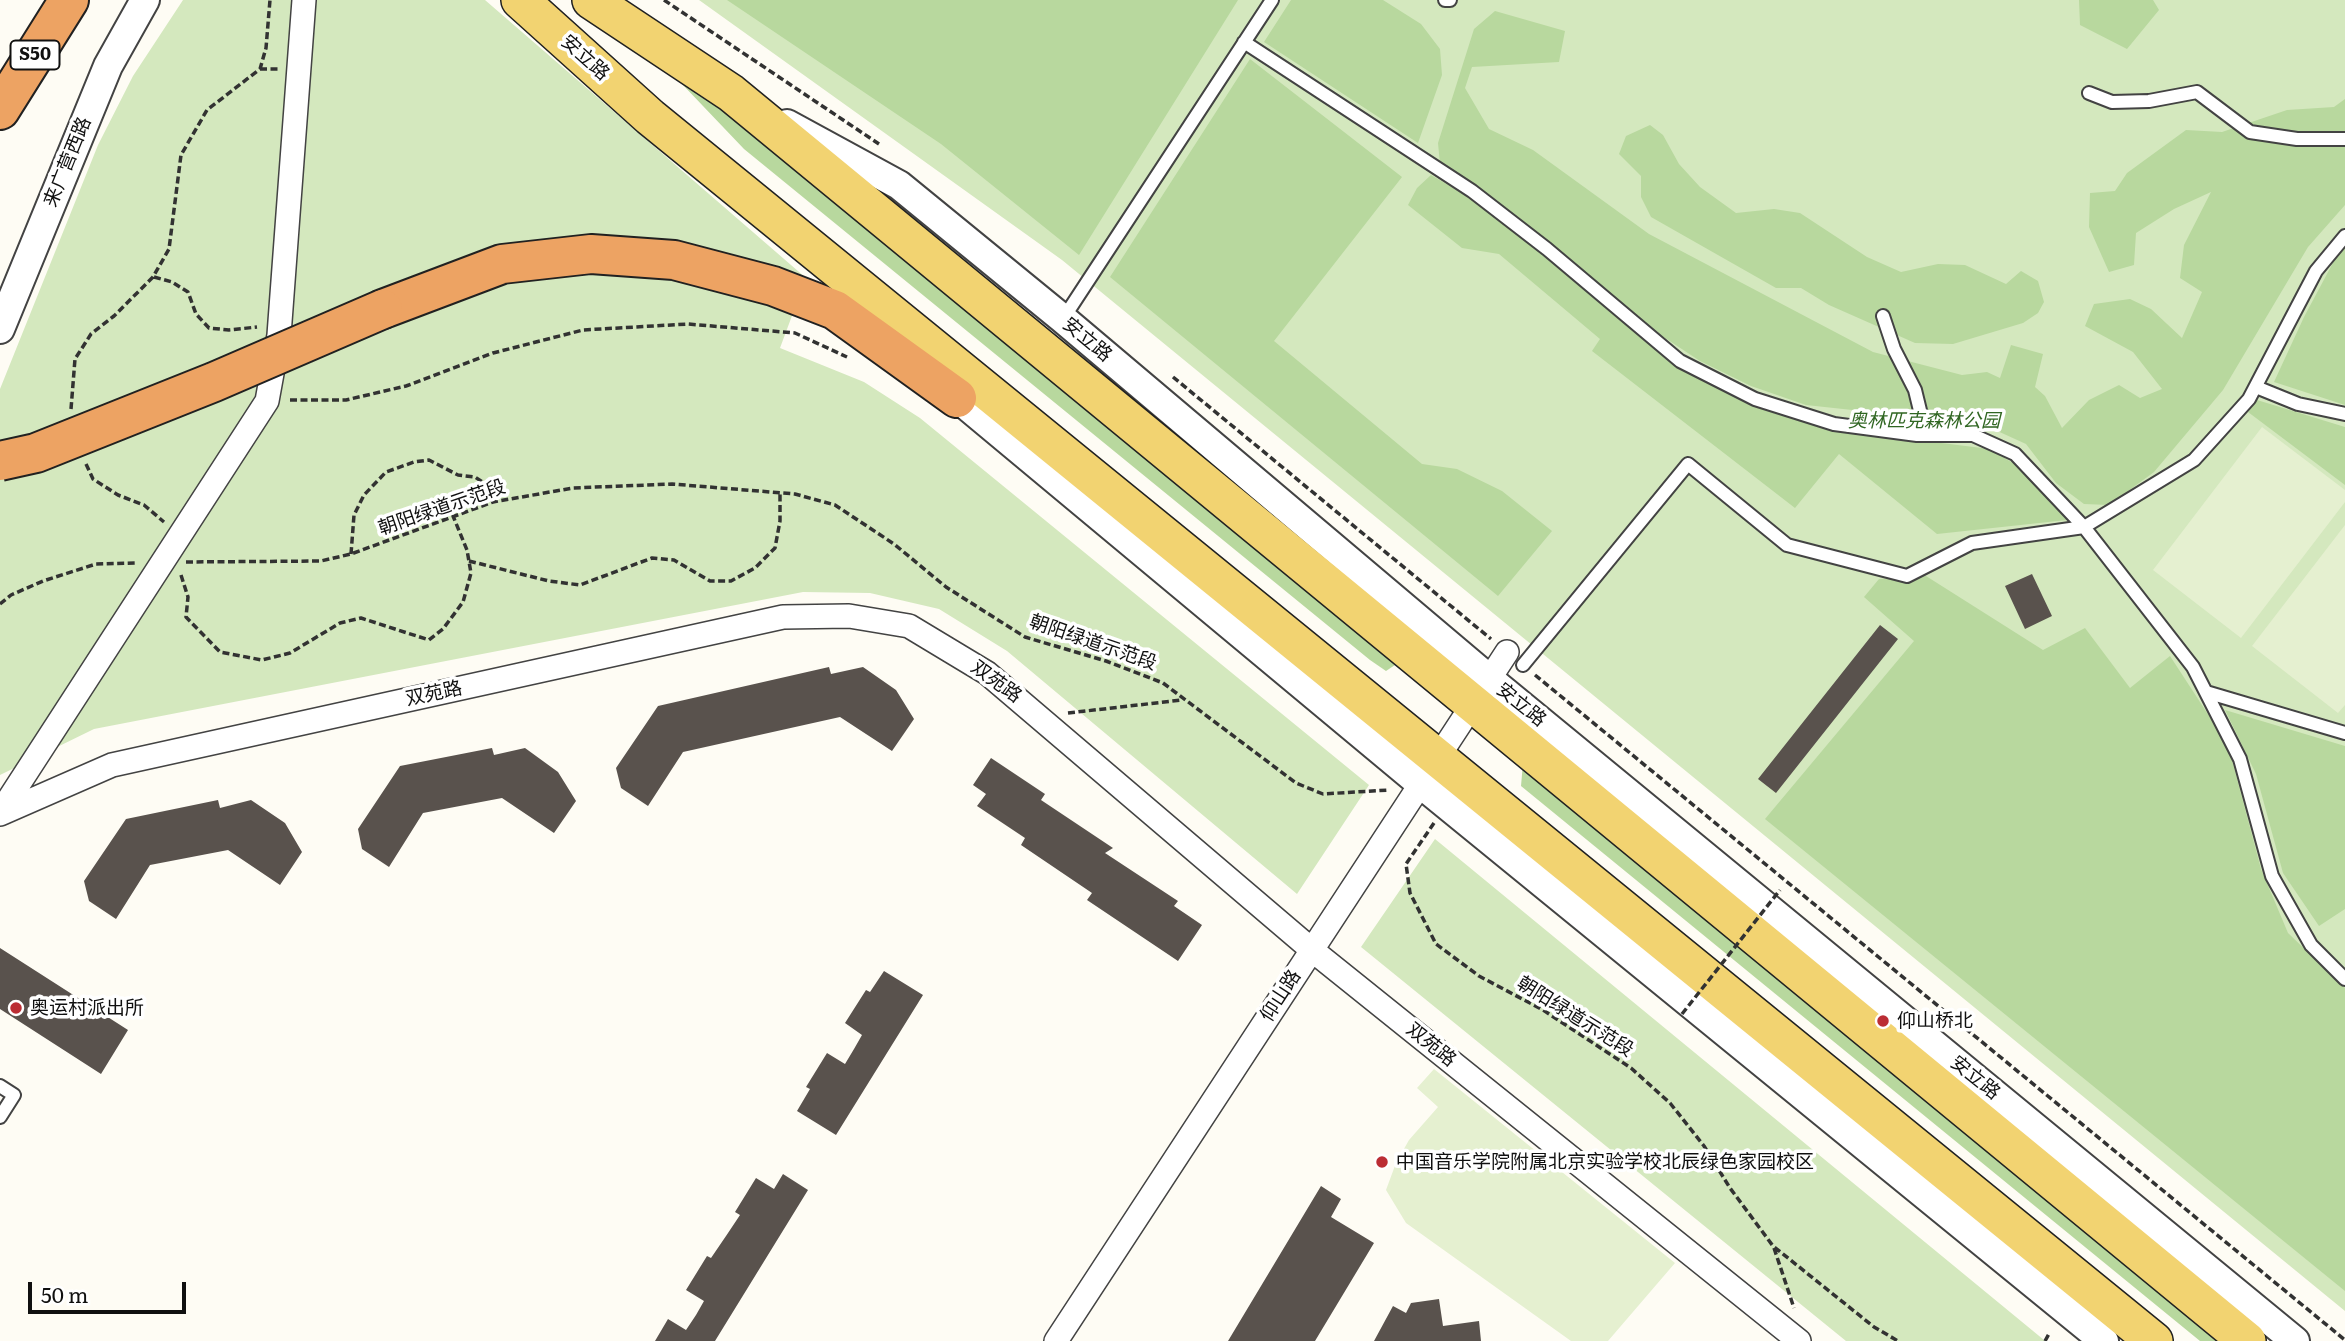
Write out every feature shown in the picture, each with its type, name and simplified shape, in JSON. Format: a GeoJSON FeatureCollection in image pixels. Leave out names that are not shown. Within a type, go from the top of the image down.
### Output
{"type":"FeatureCollection","features":[{"type":"Feature","properties":{"kind":"highway","name":"S50"},"geometry":{"type":"LineString","coordinates":[[0,110],[69,0]]}},
{"type":"Feature","properties":{"kind":"highway"},"geometry":{"type":"LineString","coordinates":[[0,461],[49,448],[214,382],[383,309],[502,264],[591,254],[674,260],[773,286],[835,310],[957,398]]}},
{"type":"Feature","properties":{"kind":"main road","name":"安立路"},"geometry":{"type":"LineString","coordinates":[[520,0],[650,117],[1415,782],[2154,1341]]}},
{"type":"Feature","properties":{"kind":"main road","name":"安立路"},"geometry":{"type":"LineString","coordinates":[[592,0],[731,93],[1480,693],[2246,1341]]}},
{"type":"Feature","properties":{"kind":"street","name":"来广营西路"},"geometry":{"type":"LineString","coordinates":[[0,329],[108,66],[145,0]]}},
{"type":"Feature","properties":{"kind":"street"},"geometry":{"type":"LineString","coordinates":[[0,814],[267,401],[280,324],[304,0]]}},
{"type":"Feature","properties":{"kind":"street","name":"安立路"},"geometry":{"type":"LineString","coordinates":[[731,93],[899,185],[1063,319],[1480,693],[2295,1341]]}},
{"type":"Feature","properties":{"kind":"street","name":"安立路"},"geometry":{"type":"LineString","coordinates":[[650,117],[738,208],[957,398],[1415,782],[2104,1341]]}},
{"type":"Feature","properties":{"kind":"street","name":"双苑路"},"geometry":{"type":"LineString","coordinates":[[0,814],[112,765],[783,617],[849,616],[909,626],[987,673],[1312,950],[1799,1341]]}},
{"type":"Feature","properties":{"kind":"street","name":"仰山路"},"geometry":{"type":"LineString","coordinates":[[1056,1341],[1312,950],[1415,782],[1480,693],[1515,659]]}},
{"type":"Feature","properties":{"kind":"lane"},"geometry":{"type":"LineString","coordinates":[[1063,319],[1272,0]]}},
{"type":"Feature","properties":{"kind":"lane"},"geometry":{"type":"LineString","coordinates":[[1244,42],[1472,191],[1547,249],[1680,361],[1755,399],[1834,424],[1926,435],[1973,435],[2015,454],[2084,527],[2193,667],[2240,760],[2272,876],[2311,945],[2345,979]]}},
{"type":"Feature","properties":{"kind":"lane"},"geometry":{"type":"LineString","coordinates":[[2089,93],[2112,102],[2148,101],[2197,92],[2249,132],[2297,139],[2345,139]]}},
{"type":"Feature","properties":{"kind":"lane"},"geometry":{"type":"LineString","coordinates":[[1515,659],[1688,464],[1787,545],[1907,576],[1972,543],[2084,527],[2194,460],[2256,387],[2316,271],[2345,236]]}},
{"type":"Feature","properties":{"kind":"lane"},"geometry":{"type":"LineString","coordinates":[[1883,316],[1894,349],[1915,390],[1926,435]]}},
{"type":"Feature","properties":{"kind":"lane"},"geometry":{"type":"LineString","coordinates":[[2256,387],[2298,404],[2345,414]]}},
{"type":"Feature","properties":{"kind":"lane"},"geometry":{"type":"LineString","coordinates":[[2206,692],[2345,733]]}},
{"type":"Feature","properties":{"kind":"lane"},"geometry":{"type":"LineString","coordinates":[[0,1086],[14,1096],[0,1117]]}},
{"type":"Feature","properties":{"kind":"path"},"geometry":{"type":"LineString","coordinates":[[72,416],[69,404],[75,359],[91,334],[114,316],[153,277],[169,249],[181,155],[207,110],[260,69],[270,0]]}},
{"type":"Feature","properties":{"kind":"path"},"geometry":{"type":"LineString","coordinates":[[153,277],[172,282],[188,292],[196,314],[209,328],[229,330],[280,324]]}},
{"type":"Feature","properties":{"kind":"path"},"geometry":{"type":"LineString","coordinates":[[267,401],[346,400],[406,386],[493,353],[583,330],[688,324],[795,333],[858,362]]}},
{"type":"Feature","properties":{"kind":"path"},"geometry":{"type":"LineString","coordinates":[[351,554],[354,515],[364,495],[386,472],[414,462],[429,460],[458,475],[475,477],[491,487],[493,502]]}},
{"type":"Feature","properties":{"kind":"path"},"geometry":{"type":"LineString","coordinates":[[85,461],[93,479],[118,495],[155,512],[168,527],[170,551],[188,597],[186,617],[220,652],[262,660],[290,653],[340,623],[360,618],[429,640],[443,629],[463,602],[471,573],[453,516]]}},
{"type":"Feature","properties":{"kind":"path","name":"朝阳绿道示范段"},"geometry":{"type":"LineString","coordinates":[[170,551],[187,563],[321,561],[351,554],[493,502],[573,488],[672,484],[780,491],[835,505],[885,538],[946,587],[1026,637],[1106,661],[1163,683],[1296,783],[1323,794],[1369,793],[1415,782]]}},
{"type":"Feature","properties":{"kind":"path"},"geometry":{"type":"LineString","coordinates":[[469,561],[549,581],[580,585],[652,558],[674,560],[710,581],[731,581],[755,568],[775,548],[780,521],[780,491]]}},
{"type":"Feature","properties":{"kind":"path"},"geometry":{"type":"LineString","coordinates":[[0,604],[10,596],[43,581],[96,564],[144,563],[170,551]]}},
{"type":"Feature","properties":{"kind":"path"},"geometry":{"type":"LineString","coordinates":[[1042,718],[1108,706],[1184,700]]}},
{"type":"Feature","properties":{"kind":"path"},"geometry":{"type":"LineString","coordinates":[[1385,781],[1415,782],[1434,822],[1445,831]]}},
{"type":"Feature","properties":{"kind":"path","name":"朝阳绿道示范段"},"geometry":{"type":"LineString","coordinates":[[1434,822],[1406,864],[1410,893],[1436,944],[1479,976],[1543,1010],[1631,1068],[1670,1102],[1704,1146],[1730,1188],[1773,1247],[1874,1327],[1898,1341]]}},
{"type":"Feature","properties":{"kind":"path"},"geometry":{"type":"LineString","coordinates":[[1713,835],[1719,826]]}},
{"type":"Feature","properties":{"kind":"path"},"geometry":{"type":"LineString","coordinates":[[1682,1014],[1780,890]]}},
{"type":"Feature","properties":{"kind":"path"},"geometry":{"type":"LineString","coordinates":[[1822,924],[1829,916]]}},
{"type":"Feature","properties":{"kind":"path"},"geometry":{"type":"LineString","coordinates":[[1773,1247],[1797,1317]]}},
{"type":"Feature","properties":{"kind":"path"},"geometry":{"type":"LineString","coordinates":[[2040,1323],[2056,1336]]}},
{"type":"Feature","properties":{"kind":"path"},"geometry":{"type":"LineString","coordinates":[[2045,1341],[2050,1332]]}},
{"type":"Feature","properties":{"kind":"green space"},"geometry":{"type":"Polygon","coordinates":[[[183,0],[485,0],[806,278],[780,348],[864,382],[920,418],[1369,785],[1297,894],[1007,651],[939,609],[870,593],[803,592],[94,729],[0,775],[0,389],[98,145],[133,76],[183,0]]]}},
{"type":"Feature","properties":{"kind":"green space","name":"奥林匹克森林公园"},"geometry":{"type":"Polygon","coordinates":[[[699,0],[2345,0],[2345,1311],[1062,260],[699,0]]]}},
{"type":"Feature","properties":{"kind":"green space"},"geometry":{"type":"Polygon","coordinates":[[[727,0],[1238,0],[1079,255],[941,144],[727,0]]]}},
{"type":"Feature","properties":{"kind":"green space"},"geometry":{"type":"Polygon","coordinates":[[[1291,0],[1383,0],[1421,24],[1440,49],[1442,75],[1418,143],[1264,42],[1291,0]]]}},
{"type":"Feature","properties":{"kind":"green space"},"geometry":{"type":"Polygon","coordinates":[[[2079,0],[2153,0],[2159,10],[2127,49],[2080,25],[2079,0]]]}},
{"type":"Feature","properties":{"kind":"green space"},"geometry":{"type":"Polygon","coordinates":[[[1495,11],[1565,31],[1559,62],[1472,67],[1465,88],[1489,129],[1533,150],[1649,234],[1873,352],[1962,375],[1987,372],[2000,378],[2011,345],[2043,354],[2035,387],[2045,396],[2062,428],[2089,400],[2119,385],[2140,398],[2162,389],[2133,352],[2085,326],[2094,304],[2130,299],[2151,309],[2182,338],[2202,292],[2180,278],[2184,245],[2211,192],[2174,209],[2136,233],[2134,265],[2109,272],[2089,227],[2090,193],[2115,191],[2127,173],[2186,130],[2222,132],[2287,110],[2334,107],[2345,99],[2345,205],[2308,247],[2223,390],[2154,472],[2109,505],[2084,504],[2056,483],[2026,444],[1982,424],[1806,405],[1751,386],[1700,361],[1656,332],[1573,263],[1440,164],[1438,143],[1474,29],[1495,11]]]}},
{"type":"Feature","properties":{"kind":"green space"},"geometry":{"type":"Polygon","coordinates":[[[641,41],[1398,663],[1386,671],[1370,660],[744,149],[641,41]]]}},
{"type":"Feature","properties":{"kind":"green space"},"geometry":{"type":"Polygon","coordinates":[[[1250,59],[1402,177],[1274,341],[1422,464],[1457,469],[1502,491],[1552,531],[1498,596],[1110,277],[1250,59]]]}},
{"type":"Feature","properties":{"kind":"green space"},"geometry":{"type":"Polygon","coordinates":[[[1650,125],[1663,135],[1679,164],[1700,187],[1736,213],[1774,209],[1800,213],[1867,257],[1901,272],[1938,264],[1965,265],[2006,284],[2021,271],[2038,281],[2044,302],[2038,313],[2023,323],[1953,344],[1915,343],[1829,305],[1801,288],[1776,288],[1651,217],[1641,197],[1641,176],[1619,154],[1626,136],[1650,125]]]}},
{"type":"Feature","properties":{"kind":"green space"},"geometry":{"type":"Polygon","coordinates":[[[1431,175],[1472,199],[1545,254],[1674,361],[1751,403],[1800,420],[1860,433],[1990,449],[2016,465],[2067,520],[1937,534],[1839,454],[1795,508],[1592,351],[1600,339],[1499,254],[1462,248],[1408,205],[1417,188],[1431,175]]]}},
{"type":"Feature","properties":{"kind":"green space"},"geometry":{"type":"Polygon","coordinates":[[[2345,248],[2345,405],[2274,382],[2304,317],[2335,259],[2345,248]]]}},
{"type":"Feature","properties":{"kind":"green space"},"geometry":{"type":"Polygon","coordinates":[[[2257,400],[2345,427],[2345,485],[2248,412],[2257,400]]]}},
{"type":"Feature","properties":{"kind":"green space"},"geometry":{"type":"Polygon","coordinates":[[[2262,427],[2345,490],[2345,502],[2241,638],[2153,570],[2262,427]]]}},
{"type":"Feature","properties":{"kind":"green space"},"geometry":{"type":"Polygon","coordinates":[[[2345,525],[2345,705],[2338,713],[2252,646],[2345,525]]]}},
{"type":"Feature","properties":{"kind":"green space"},"geometry":{"type":"Polygon","coordinates":[[[1926,576],[2043,650],[2085,628],[2130,688],[2170,656],[2228,745],[2261,869],[2288,933],[2345,988],[2345,1291],[1765,819],[1914,641],[1864,597],[1879,579],[1926,576]]]}},
{"type":"Feature","properties":{"kind":"green space"},"geometry":{"type":"Polygon","coordinates":[[[2225,710],[2345,746],[2345,909],[2319,926],[2283,873],[2256,774],[2225,710]]]}},
{"type":"Feature","properties":{"kind":"green space"},"geometry":{"type":"Polygon","coordinates":[[[1523,763],[2252,1341],[2200,1341],[1521,786],[1523,763]]]}},
{"type":"Feature","properties":{"kind":"green space"},"geometry":{"type":"Polygon","coordinates":[[[1435,839],[2046,1341],[1846,1341],[1361,947],[1435,839]]]}},
{"type":"Feature","properties":{"kind":"green space"},"geometry":{"type":"Polygon","coordinates":[[[1434,1069],[1675,1263],[1608,1341],[1571,1341],[1406,1223],[1386,1190],[1396,1163],[1409,1140],[1438,1107],[1417,1088],[1434,1069]]]}},
{"type":"Feature","properties":{"kind":"building"},"geometry":{"type":"Polygon","coordinates":[[[2032,574],[2052,616],[2025,629],[2005,586],[2032,574]]]}},
{"type":"Feature","properties":{"kind":"building"},"geometry":{"type":"Polygon","coordinates":[[[1880,625],[1898,639],[1776,793],[1758,779],[1880,625]]]}},
{"type":"Feature","properties":{"kind":"building"},"geometry":{"type":"Polygon","coordinates":[[[829,667],[831,674],[863,667],[896,690],[914,719],[892,751],[840,717],[683,752],[648,806],[621,788],[616,768],[658,706],[829,667]]]}},
{"type":"Feature","properties":{"kind":"building"},"geometry":{"type":"Polygon","coordinates":[[[492,748],[494,755],[525,748],[558,772],[576,801],[554,833],[502,798],[423,813],[389,867],[362,849],[358,829],[400,766],[492,748]]]}},
{"type":"Feature","properties":{"kind":"building"},"geometry":{"type":"Polygon","coordinates":[[[991,758],[1045,794],[1041,800],[1113,848],[1105,853],[1178,901],[1174,906],[1202,925],[1178,961],[1087,900],[1092,893],[1021,845],[1025,838],[977,806],[986,794],[973,785],[991,758]]]}},
{"type":"Feature","properties":{"kind":"building"},"geometry":{"type":"Polygon","coordinates":[[[218,800],[220,808],[251,800],[285,823],[302,852],[280,885],[228,850],[150,865],[116,919],[89,901],[84,881],[126,819],[218,800]]]}},
{"type":"Feature","properties":{"kind":"building"},"geometry":{"type":"Polygon","coordinates":[[[0,948],[128,1030],[101,1074],[0,1009],[0,948]]]}},
{"type":"Feature","properties":{"kind":"building"},"geometry":{"type":"Polygon","coordinates":[[[884,971],[923,995],[836,1135],[797,1111],[810,1089],[806,1087],[827,1053],[845,1064],[862,1035],[845,1023],[866,990],[870,992],[884,971]]]}},
{"type":"Feature","properties":{"kind":"building"},"geometry":{"type":"Polygon","coordinates":[[[783,1174],[808,1190],[715,1341],[655,1341],[668,1319],[686,1330],[696,1315],[704,1301],[686,1290],[707,1256],[711,1258],[740,1215],[735,1212],[756,1178],[774,1189],[783,1174]]]}},
{"type":"Feature","properties":{"kind":"building"},"geometry":{"type":"Polygon","coordinates":[[[1321,1186],[1341,1199],[1331,1217],[1374,1243],[1315,1341],[1228,1341],[1321,1186]]]}},
{"type":"Feature","properties":{"kind":"building"},"geometry":{"type":"Polygon","coordinates":[[[1439,1299],[1443,1326],[1479,1321],[1481,1341],[1374,1341],[1393,1306],[1406,1313],[1411,1303],[1439,1299]]]}},
{"type":"Feature","properties":{"kind":"place","name":"奥运村派出所"},"geometry":{"type":"Point","coordinates":[16,1008]}},
{"type":"Feature","properties":{"kind":"place","name":"仰山桥北"},"geometry":{"type":"Point","coordinates":[1883,1021]}},
{"type":"Feature","properties":{"kind":"place","name":"中国音乐学院附属北京实验学校北辰绿色家园校区"},"geometry":{"type":"Point","coordinates":[1382,1162]}}]}
